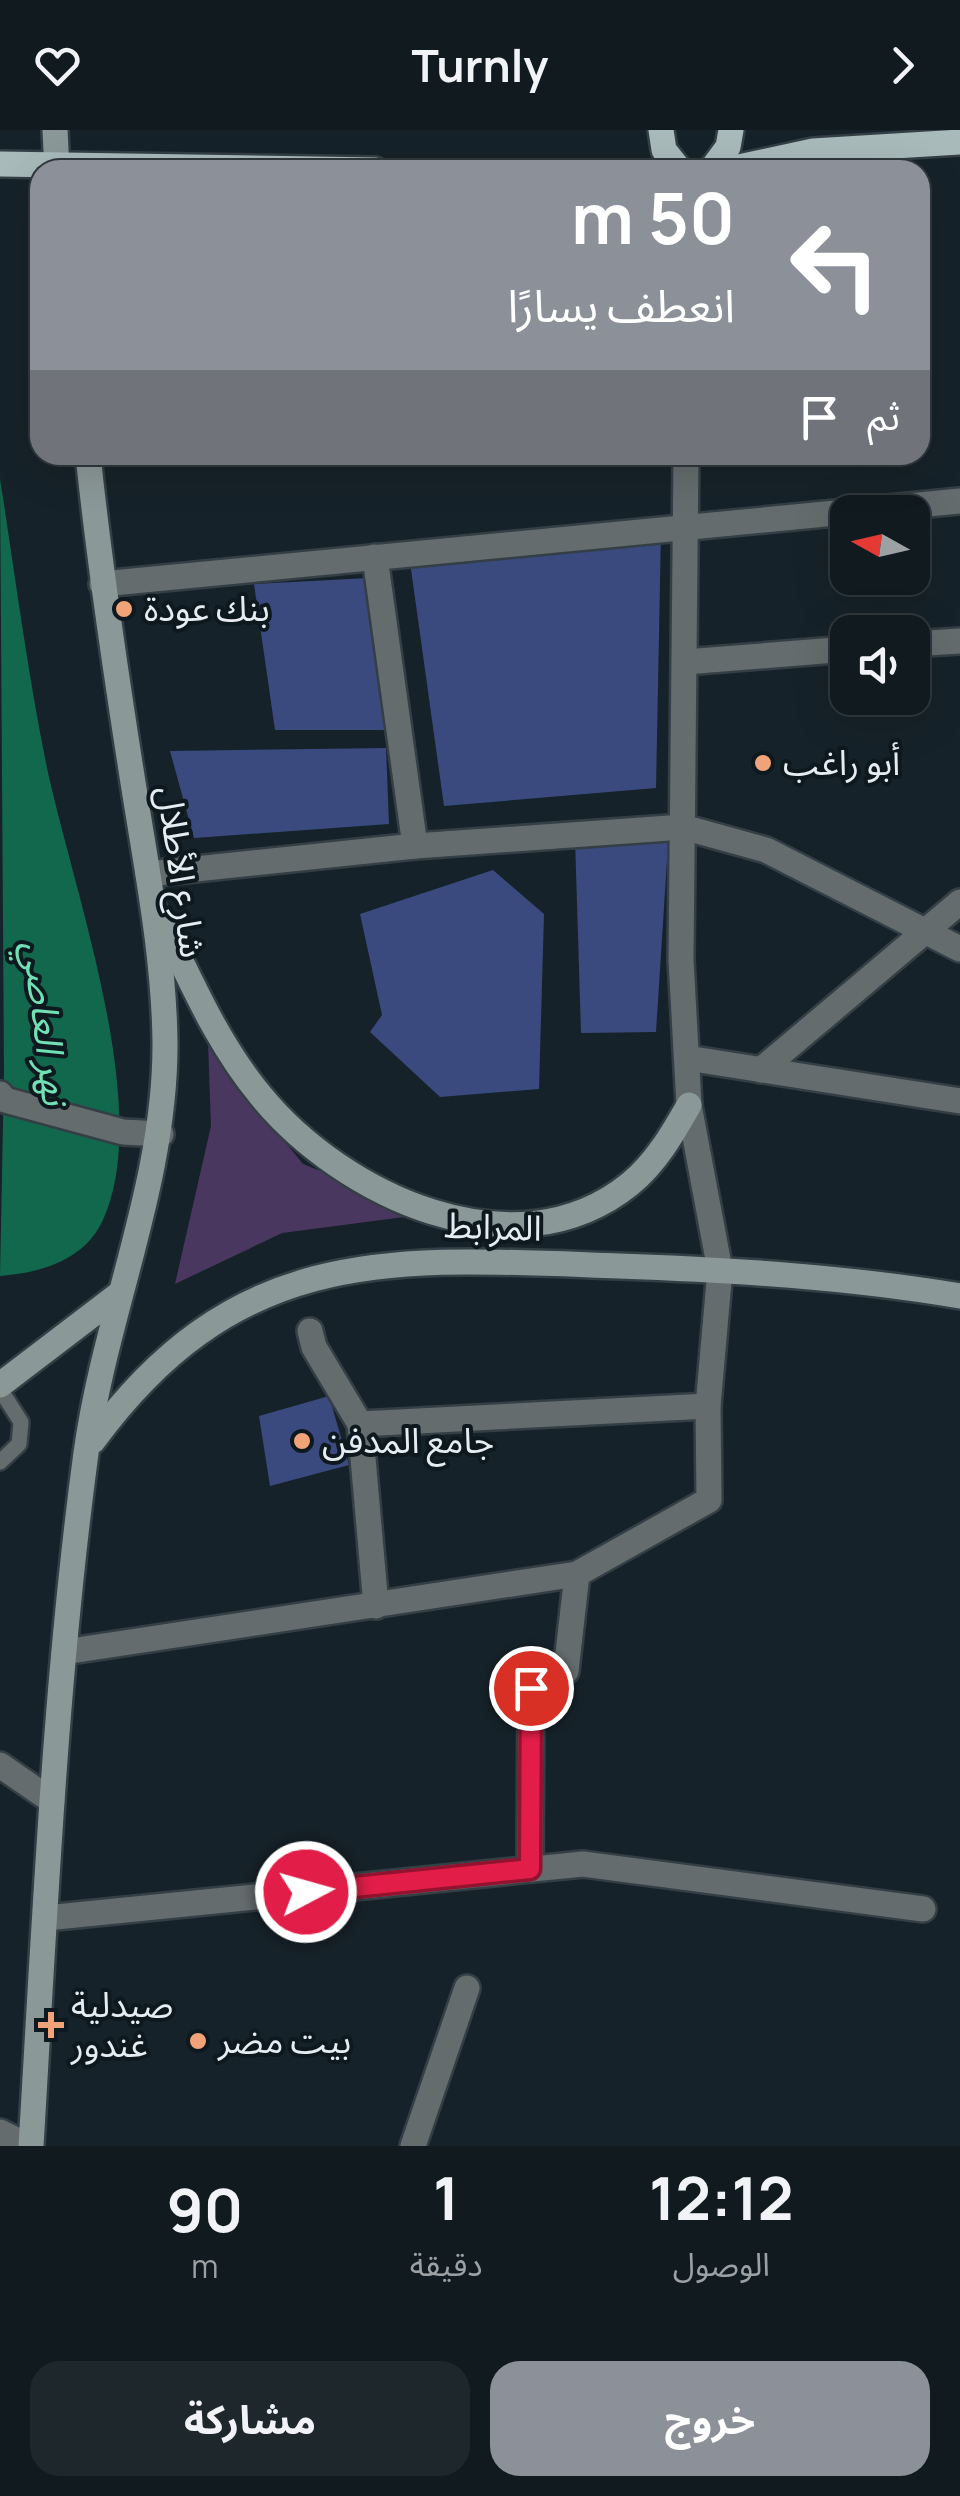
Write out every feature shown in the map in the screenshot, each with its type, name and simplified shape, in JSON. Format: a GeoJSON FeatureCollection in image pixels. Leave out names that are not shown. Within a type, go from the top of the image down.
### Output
{"type":"FeatureCollection","features":[{"type":"Feature","properties":{"kind":"main road"},"geometry":{"type":"LineString","coordinates":[[55,130],[57,160]]}},
{"type":"Feature","properties":{"kind":"main road"},"geometry":{"type":"LineString","coordinates":[[661,130],[664,150],[672,160]]}},
{"type":"Feature","properties":{"kind":"main road"},"geometry":{"type":"LineString","coordinates":[[719,160],[728,148],[731,130]]}},
{"type":"Feature","properties":{"kind":"main road"},"geometry":{"type":"LineString","coordinates":[[773,160],[812,152],[960,142]]}},
{"type":"Feature","properties":{"kind":"main road"},"geometry":{"type":"LineString","coordinates":[[0,164],[30,166]]}},
{"type":"Feature","properties":{"kind":"main road","name":"شارع الأطلال"},"geometry":{"type":"LineString","coordinates":[[29,2146],[64,1652],[87,1449],[118,1294],[161,1134],[165,1040],[154,904],[102,584],[89,465]]}},
{"type":"Feature","properties":{"kind":"main road"},"geometry":{"type":"LineString","coordinates":[[154,904],[206,1017],[263,1099],[337,1166],[380,1192],[425,1211],[474,1220],[516,1222],[558,1218],[598,1204],[631,1183],[665,1146],[689,1105]]}},
{"type":"Feature","properties":{"kind":"main road","name":"المرابط"},"geometry":{"type":"LineString","coordinates":[[87,1449],[116,1410],[186,1342],[226,1316],[315,1277],[410,1260],[720,1270],[895,1285],[960,1296]]}},
{"type":"Feature","properties":{"kind":"main road"},"geometry":{"type":"LineString","coordinates":[[0,1387],[118,1294]]}},
{"type":"Feature","properties":{"kind":"street"},"geometry":{"type":"LineString","coordinates":[[64,1652],[576,1574],[709,1500],[708,1406],[720,1270],[689,1105],[682,960],[686,465]]}},
{"type":"Feature","properties":{"kind":"street"},"geometry":{"type":"LineString","coordinates":[[102,584],[960,501]]}},
{"type":"Feature","properties":{"kind":"street"},"geometry":{"type":"LineString","coordinates":[[375,557],[415,846]]}},
{"type":"Feature","properties":{"kind":"street"},"geometry":{"type":"LineString","coordinates":[[930,642],[960,640]]}},
{"type":"Feature","properties":{"kind":"street"},"geometry":{"type":"LineString","coordinates":[[685,662],[830,650]]}},
{"type":"Feature","properties":{"kind":"street"},"geometry":{"type":"LineString","coordinates":[[148,874],[415,846],[683,827],[766,850],[960,949]]}},
{"type":"Feature","properties":{"kind":"street"},"geometry":{"type":"LineString","coordinates":[[761,1070],[960,902]]}},
{"type":"Feature","properties":{"kind":"street"},"geometry":{"type":"LineString","coordinates":[[687,1058],[960,1101]]}},
{"type":"Feature","properties":{"kind":"street"},"geometry":{"type":"LineString","coordinates":[[0,1094],[5,1100],[123,1132],[161,1134]]}},
{"type":"Feature","properties":{"kind":"street"},"geometry":{"type":"LineString","coordinates":[[310,1331],[314,1346],[360,1424],[376,1606]]}},
{"type":"Feature","properties":{"kind":"street"},"geometry":{"type":"LineString","coordinates":[[360,1424],[708,1406]]}},
{"type":"Feature","properties":{"kind":"street"},"geometry":{"type":"LineString","coordinates":[[530,1869],[531,1688],[566,1671],[576,1574]]}},
{"type":"Feature","properties":{"kind":"street"},"geometry":{"type":"LineString","coordinates":[[0,1765],[52,1801]]}},
{"type":"Feature","properties":{"kind":"street"},"geometry":{"type":"LineString","coordinates":[[46,1918],[583,1864],[923,1909]]}},
{"type":"Feature","properties":{"kind":"street"},"geometry":{"type":"LineString","coordinates":[[414,2146],[466,1988]]}},
{"type":"Feature","properties":{"kind":"street"},"geometry":{"type":"LineString","coordinates":[[0,2132],[29,2146]]}},
{"type":"Feature","properties":{"kind":"lane"},"geometry":{"type":"LineString","coordinates":[[0,1387],[21,1422],[19,1444],[0,1462]]}},
{"type":"Feature","properties":{"kind":"shaded area"},"geometry":{"type":"Polygon","coordinates":[[[207,1014],[246,1094],[303,1164],[427,1214],[282,1233],[175,1284],[211,1126],[207,1014]]]}},
{"type":"Feature","properties":{"kind":"water","name":"نهر العاصي"},"geometry":{"type":"Polygon","coordinates":[[[0,479],[39,728],[103,995],[119,1120],[116,1175],[102,1222],[94,1235],[58,1262],[30,1272],[0,1276],[4,1072],[0,479]]]}},
{"type":"Feature","properties":{"kind":"building"},"geometry":{"type":"Polygon","coordinates":[[[661,531],[656,788],[444,806],[410,562],[661,531]]]}},
{"type":"Feature","properties":{"kind":"building"},"geometry":{"type":"Polygon","coordinates":[[[369,578],[387,730],[275,730],[254,584],[369,578]]]}},
{"type":"Feature","properties":{"kind":"building"},"geometry":{"type":"Polygon","coordinates":[[[386,748],[389,824],[194,838],[170,751],[386,748]]]}},
{"type":"Feature","properties":{"kind":"building"},"geometry":{"type":"Polygon","coordinates":[[[669,829],[656,1032],[581,1033],[575,838],[669,829]]]}},
{"type":"Feature","properties":{"kind":"building"},"geometry":{"type":"Polygon","coordinates":[[[493,870],[544,914],[539,1089],[440,1097],[370,1032],[382,1015],[360,914],[493,870]]]}},
{"type":"Feature","properties":{"kind":"building","name":"جامع المدفن"},"geometry":{"type":"Polygon","coordinates":[[[329,1396],[349,1465],[270,1486],[259,1416],[329,1396]]]}},
{"type":"Feature","properties":{"kind":"place","name":"بنك عودة"},"geometry":{"type":"Point","coordinates":[124,609]}},
{"type":"Feature","properties":{"kind":"place","name":"أبو راغب"},"geometry":{"type":"Point","coordinates":[763,763]}},
{"type":"Feature","properties":{"kind":"place","name":"جامع المدفن"},"geometry":{"type":"Point","coordinates":[302,1441]}},
{"type":"Feature","properties":{"kind":"place","name":"صيدلية غندور"},"geometry":{"type":"Point","coordinates":[51,2025]}},
{"type":"Feature","properties":{"kind":"place","name":"بيت مضر"},"geometry":{"type":"Point","coordinates":[198,2041]}},
{"type":"Feature","properties":{"kind":"route"},"geometry":{"type":"LineString","coordinates":[[306,1892],[530,1869],[531,1688]]}}]}
